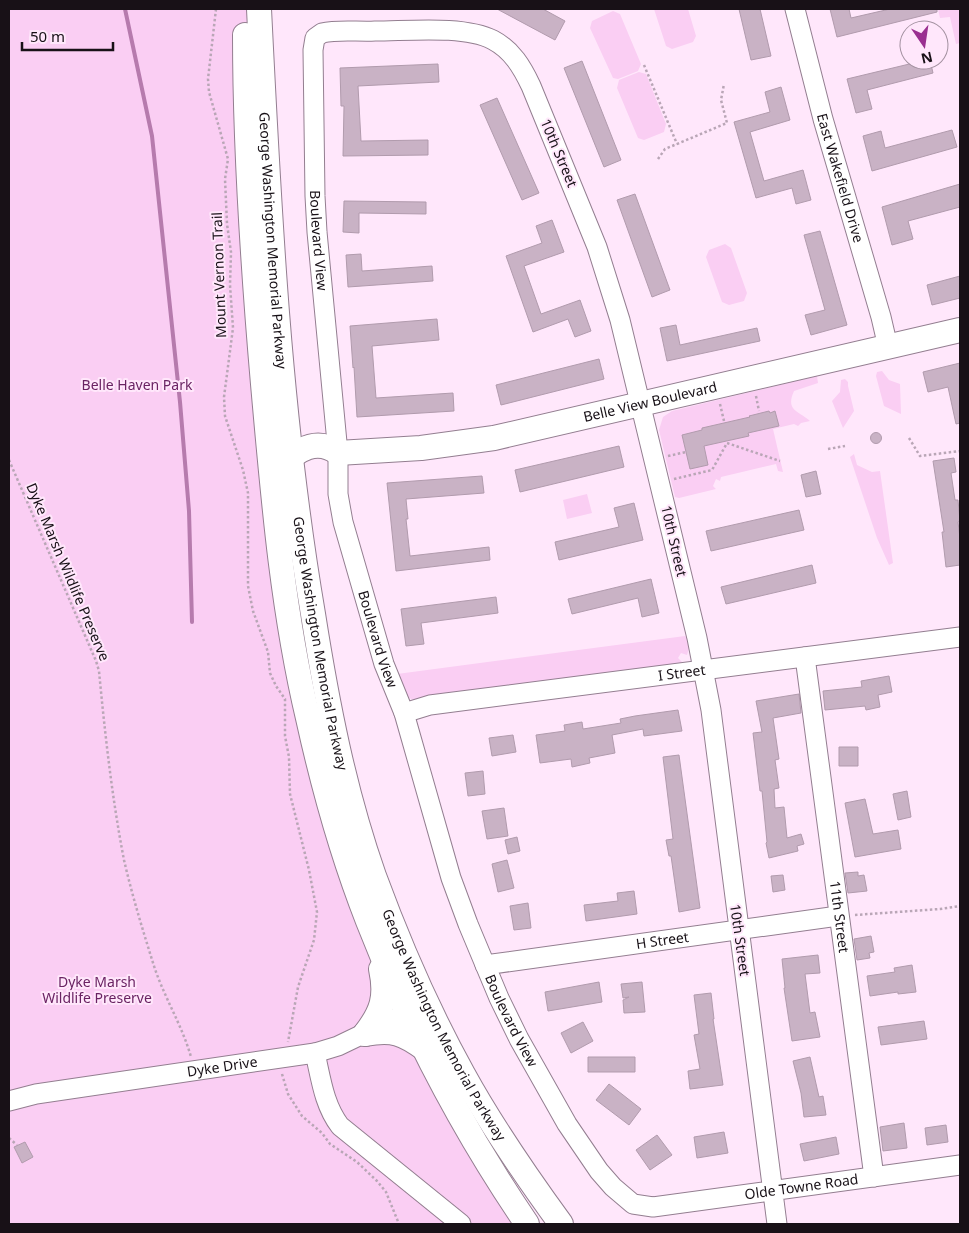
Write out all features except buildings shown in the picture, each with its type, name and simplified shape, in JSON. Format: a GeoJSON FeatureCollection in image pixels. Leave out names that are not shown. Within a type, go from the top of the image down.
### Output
{"type":"FeatureCollection","features":[{"type":"Feature","properties":{"kind":"main road","name":"George Washington Memorial Parkway"},"geometry":{"type":"LineString","coordinates":[[244,9],[251,233],[265,410],[279,547],[293,642],[307,716],[340,840],[354,884],[375,938],[418,1008],[464,1075],[494,1126],[561,1224]]}},
{"type":"Feature","properties":{"kind":"main road","name":"George Washington Memorial Parkway"},"geometry":{"type":"LineString","coordinates":[[259,9],[273,255],[291,456],[303,556],[341,767],[374,876],[402,948],[418,1008],[425,1049],[481,1152],[527,1224]]}},
{"type":"Feature","properties":{"kind":"main road","name":"Belle View Boulevard"},"geometry":{"type":"LineString","coordinates":[[291,456],[306,462],[333,458],[338,452],[420,448],[488,439],[642,405],[960,330]]}},
{"type":"Feature","properties":{"kind":"main road"},"geometry":{"type":"LineString","coordinates":[[265,410],[279,447],[291,456],[279,468],[272,484]]}},
{"type":"Feature","properties":{"kind":"main road"},"geometry":{"type":"LineString","coordinates":[[365,1034],[377,1018],[384,999],[383,976],[375,938]]}},
{"type":"Feature","properties":{"kind":"main road"},"geometry":{"type":"LineString","coordinates":[[365,1034],[382,1031],[394,1032],[405,1036],[425,1049]]}},
{"type":"Feature","properties":{"kind":"street","name":"East Wakefield Drive"},"geometry":{"type":"LineString","coordinates":[[795,9],[823,119],[888,347]]}},
{"type":"Feature","properties":{"kind":"street","name":"10th Street"},"geometry":{"type":"LineString","coordinates":[[342,32],[458,31],[475,33],[493,40],[505,48],[516,59],[531,86],[597,247],[622,325],[642,405],[697,638],[711,710],[776,1224]]}},
{"type":"Feature","properties":{"kind":"street","name":"Boulevard View"},"geometry":{"type":"LineString","coordinates":[[342,32],[322,33],[315,38],[313,50],[317,232],[338,452],[338,494],[343,522],[384,664],[404,713],[451,878],[499,998],[519,1039],[567,1124],[599,1171],[626,1199],[642,1206]]}},
{"type":"Feature","properties":{"kind":"street","name":"I Street"},"geometry":{"type":"LineString","coordinates":[[404,713],[430,705],[960,638]]}},
{"type":"Feature","properties":{"kind":"street","name":"11th Street"},"geometry":{"type":"LineString","coordinates":[[805,657],[874,1177]]}},
{"type":"Feature","properties":{"kind":"street","name":"H Street"},"geometry":{"type":"LineString","coordinates":[[485,964],[838,916]]}},
{"type":"Feature","properties":{"kind":"street","name":"Dyke Drive"},"geometry":{"type":"LineString","coordinates":[[9,1101],[36,1094],[315,1053],[338,1046],[418,1008]]}},
{"type":"Feature","properties":{"kind":"street"},"geometry":{"type":"LineString","coordinates":[[315,1053],[326,1102],[340,1126],[462,1224]]}},
{"type":"Feature","properties":{"kind":"street","name":"Olde Towne Road"},"geometry":{"type":"LineString","coordinates":[[642,1206],[653,1207],[773,1192],[960,1165]]}},
{"type":"Feature","properties":{"kind":"path","name":"Mount Vernon Trail"},"geometry":{"type":"LineString","coordinates":[[216,9],[208,79],[228,159],[226,188],[227,224],[231,252],[230,285],[233,328],[224,397],[225,416],[243,470],[248,493],[248,586],[253,610],[268,652],[272,680],[284,699],[285,736],[289,757],[289,785],[298,831]]}},
{"type":"Feature","properties":{"kind":"path"},"geometry":{"type":"LineString","coordinates":[[644,65],[677,144]]}},
{"type":"Feature","properties":{"kind":"path"},"geometry":{"type":"LineString","coordinates":[[658,159],[665,149],[727,123],[721,100],[724,84]]}},
{"type":"Feature","properties":{"kind":"path"},"geometry":{"type":"LineString","coordinates":[[755,394],[759,411]]}},
{"type":"Feature","properties":{"kind":"path"},"geometry":{"type":"LineString","coordinates":[[719,403],[724,422]]}},
{"type":"Feature","properties":{"kind":"path"},"geometry":{"type":"LineString","coordinates":[[909,438],[920,456],[960,451]]}},
{"type":"Feature","properties":{"kind":"path"},"geometry":{"type":"LineString","coordinates":[[675,479],[712,470],[727,442],[780,461]]}},
{"type":"Feature","properties":{"kind":"path"},"geometry":{"type":"LineString","coordinates":[[828,449],[845,446]]}},
{"type":"Feature","properties":{"kind":"path"},"geometry":{"type":"LineString","coordinates":[[670,456],[686,452]]}},
{"type":"Feature","properties":{"kind":"path","name":"Dyke Marsh Wildlife Preserve"},"geometry":{"type":"LineString","coordinates":[[9,460],[96,661],[99,672],[110,772],[125,861],[155,968],[185,1036],[196,1070]]}},
{"type":"Feature","properties":{"kind":"path"},"geometry":{"type":"LineString","coordinates":[[838,916],[960,906]]}},
{"type":"Feature","properties":{"kind":"path"},"geometry":{"type":"LineString","coordinates":[[9,1138],[17,1146]]}},
{"type":"Feature","properties":{"kind":"green space","name":"Belle Haven Park"},"geometry":{"type":"Polygon","coordinates":[[[9,9],[270,9],[269,458],[347,893],[528,1224],[9,1224],[9,9]]]}},
{"type":"Feature","properties":{"kind":"green space"},"geometry":{"type":"Polygon","coordinates":[[[654,9],[688,9],[696,36],[693,42],[672,49],[666,46],[654,9]]]}},
{"type":"Feature","properties":{"kind":"green space"},"geometry":{"type":"Polygon","coordinates":[[[938,9],[960,9],[960,43],[956,44],[950,17],[940,18],[938,9]]]}},
{"type":"Feature","properties":{"kind":"green space"},"geometry":{"type":"Polygon","coordinates":[[[613,11],[620,14],[641,64],[638,71],[618,79],[613,78],[590,28],[592,21],[613,11]]]}},
{"type":"Feature","properties":{"kind":"green space"},"geometry":{"type":"Polygon","coordinates":[[[639,72],[646,74],[666,124],[664,132],[644,140],[638,138],[617,88],[619,80],[639,72]]]}},
{"type":"Feature","properties":{"kind":"green space"},"geometry":{"type":"Polygon","coordinates":[[[725,244],[731,248],[747,293],[744,301],[729,305],[722,302],[706,257],[709,250],[725,244]]]}},
{"type":"Feature","properties":{"kind":"green space"},"geometry":{"type":"Polygon","coordinates":[[[882,371],[889,380],[900,384],[901,414],[884,406],[876,376],[877,372],[882,371]]]}},
{"type":"Feature","properties":{"kind":"green space"},"geometry":{"type":"Polygon","coordinates":[[[817,376],[818,383],[794,391],[791,403],[794,410],[810,421],[801,423],[798,426],[794,424],[773,429],[783,472],[778,471],[776,464],[721,477],[720,481],[716,479],[713,486],[716,489],[679,498],[675,497],[659,430],[663,417],[672,411],[817,376]]]}},
{"type":"Feature","properties":{"kind":"green space"},"geometry":{"type":"Polygon","coordinates":[[[845,379],[848,382],[854,411],[843,428],[832,401],[840,392],[841,380],[845,379]]]}},
{"type":"Feature","properties":{"kind":"green space"},"geometry":{"type":"Polygon","coordinates":[[[854,454],[857,465],[872,472],[880,471],[893,563],[889,565],[877,538],[850,457],[854,454]]]}},
{"type":"Feature","properties":{"kind":"green space"},"geometry":{"type":"Polygon","coordinates":[[[587,494],[592,513],[567,519],[563,500],[587,494]]]}},
{"type":"Feature","properties":{"kind":"green space"},"geometry":{"type":"Polygon","coordinates":[[[685,636],[689,648],[687,655],[681,653],[678,658],[682,662],[679,665],[416,700],[405,694],[397,674],[685,636]]]}},
{"type":"Feature","properties":{"kind":"waterway"},"geometry":{"type":"LineString","coordinates":[[125,9],[152,136],[180,402],[189,511],[192,622]]}}]}
